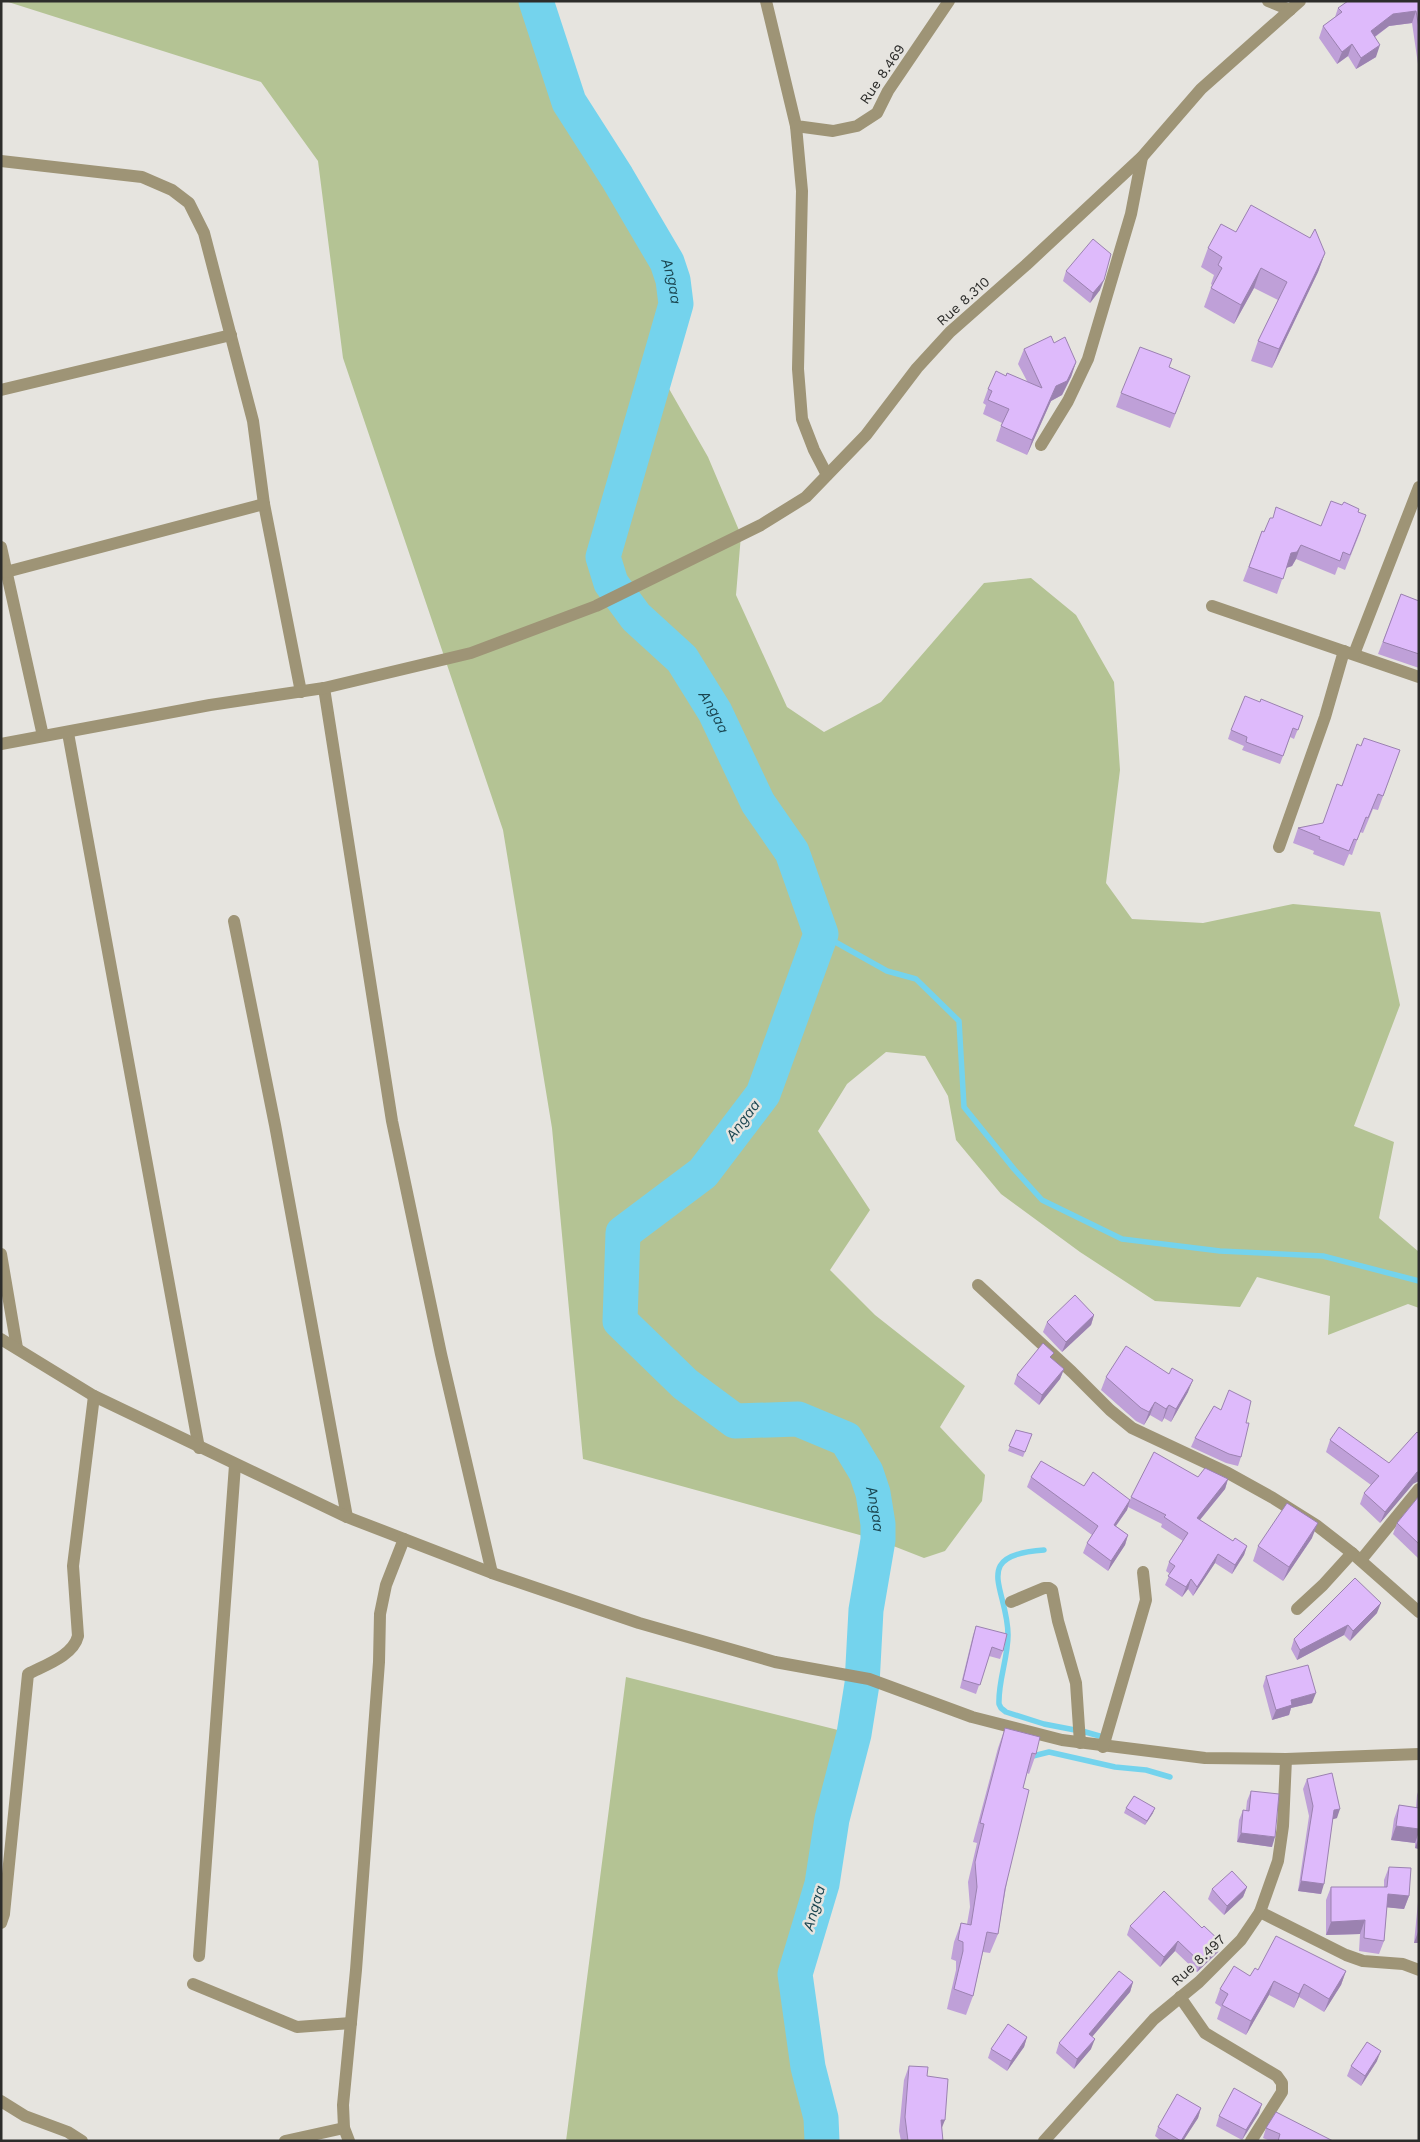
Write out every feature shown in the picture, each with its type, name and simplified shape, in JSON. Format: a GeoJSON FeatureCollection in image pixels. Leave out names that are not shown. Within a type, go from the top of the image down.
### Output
{"type":"FeatureCollection","features":[{"type":"Feature","properties":{"kind":"street"},"geometry":{"type":"LineString","coordinates":[[766,1],[796,126],[802,191],[798,370],[802,419],[814,450],[827,475]]}},
{"type":"Feature","properties":{"kind":"street","name":"Rue 8.469"},"geometry":{"type":"LineString","coordinates":[[796,126],[833,131],[857,126],[877,113],[888,91],[949,1]]}},
{"type":"Feature","properties":{"kind":"street"},"geometry":{"type":"LineString","coordinates":[[1268,1],[1290,10]]}},
{"type":"Feature","properties":{"kind":"street","name":"Rue 8.310"},"geometry":{"type":"LineString","coordinates":[[1,744],[210,705],[324,688],[471,653],[596,606],[761,524],[806,497],[866,435],[917,368],[944,338],[1142,157],[1201,89],[1300,1]]}},
{"type":"Feature","properties":{"kind":"street"},"geometry":{"type":"LineString","coordinates":[[1041,445],[1068,401],[1088,359],[1131,214],[1142,157]]}},
{"type":"Feature","properties":{"kind":"street"},"geometry":{"type":"LineString","coordinates":[[1,162],[142,177],[172,190],[189,203],[204,233],[253,421],[264,504],[301,692]]}},
{"type":"Feature","properties":{"kind":"street"},"geometry":{"type":"LineString","coordinates":[[1,390],[231,335]]}},
{"type":"Feature","properties":{"kind":"street"},"geometry":{"type":"LineString","coordinates":[[1279,847],[1349,653],[1419,487]]}},
{"type":"Feature","properties":{"kind":"street"},"geometry":{"type":"LineString","coordinates":[[6,572],[264,504]]}},
{"type":"Feature","properties":{"kind":"street"},"geometry":{"type":"LineString","coordinates":[[1,548],[43,736]]}},
{"type":"Feature","properties":{"kind":"street"},"geometry":{"type":"LineString","coordinates":[[1212,606],[1419,677]]}},
{"type":"Feature","properties":{"kind":"street"},"geometry":{"type":"LineString","coordinates":[[324,688],[392,1121],[441,1354],[492,1573]]}},
{"type":"Feature","properties":{"kind":"street"},"geometry":{"type":"LineString","coordinates":[[68,733],[199,1448]]}},
{"type":"Feature","properties":{"kind":"street"},"geometry":{"type":"LineString","coordinates":[[234,921],[275,1125],[347,1517]]}},
{"type":"Feature","properties":{"kind":"street"},"geometry":{"type":"LineString","coordinates":[[1,1254],[17,1348]]}},
{"type":"Feature","properties":{"kind":"street"},"geometry":{"type":"LineString","coordinates":[[978,1286],[1072,1372],[1110,1410],[1132,1428],[1228,1473],[1316,1525],[1419,1612]]}},
{"type":"Feature","properties":{"kind":"street"},"geometry":{"type":"LineString","coordinates":[[1,1339],[94,1396],[199,1448],[347,1517],[492,1573],[639,1623],[774,1662],[834,1671],[869,1679],[972,1717],[1062,1740],[1103,1747],[1205,1758],[1286,1759],[1419,1754]]}},
{"type":"Feature","properties":{"kind":"street"},"geometry":{"type":"LineString","coordinates":[[2,1917],[28,1674],[70,1650],[76,1644],[78,1636],[73,1566],[94,1396]]}},
{"type":"Feature","properties":{"kind":"street"},"geometry":{"type":"LineString","coordinates":[[199,1956],[235,1465]]}},
{"type":"Feature","properties":{"kind":"street"},"geometry":{"type":"LineString","coordinates":[[1297,1609],[1356,1557],[1419,1489]]}},
{"type":"Feature","properties":{"kind":"street"},"geometry":{"type":"LineString","coordinates":[[349,2141],[344,2128],[344,2088],[351,2023],[379,1662],[380,1614],[386,1585],[404,1539]]}},
{"type":"Feature","properties":{"kind":"street"},"geometry":{"type":"LineString","coordinates":[[1103,1747],[1146,1600],[1142,1572]]}},
{"type":"Feature","properties":{"kind":"street"},"geometry":{"type":"LineString","coordinates":[[1011,1602],[1044,1588],[1052,1590],[1058,1621],[1076,1682],[1080,1743]]}},
{"type":"Feature","properties":{"kind":"street","name":"Rue 8.497"},"geometry":{"type":"LineString","coordinates":[[1044,2141],[1154,2019],[1241,1940],[1260,1912],[1278,1861],[1283,1826],[1286,1759]]}},
{"type":"Feature","properties":{"kind":"street"},"geometry":{"type":"LineString","coordinates":[[1260,1912],[1363,1961],[1403,1964],[1419,1970]]}},
{"type":"Feature","properties":{"kind":"street"},"geometry":{"type":"LineString","coordinates":[[193,1984],[297,2027],[351,2023]]}},
{"type":"Feature","properties":{"kind":"street"},"geometry":{"type":"LineString","coordinates":[[1180,1997],[1205,2033],[1277,2076],[1282,2083],[1282,2092],[1251,2141]]}},
{"type":"Feature","properties":{"kind":"street"},"geometry":{"type":"LineString","coordinates":[[1,2101],[25,2116],[68,2132],[82,2141]]}},
{"type":"Feature","properties":{"kind":"street"},"geometry":{"type":"LineString","coordinates":[[285,2141],[344,2128]]}},
{"type":"Feature","properties":{"kind":"green space"},"geometry":{"type":"Polygon","coordinates":[[[5,1],[536,1],[569,102],[617,177],[667,262],[673,280],[676,304],[666,346],[656,366],[708,457],[741,535],[736,595],[787,707],[824,732],[881,702],[984,583],[1031,578],[1076,615],[1114,682],[1120,770],[1106,883],[1132,919],[1203,923],[1293,904],[1380,912],[1400,1005],[1354,1126],[1394,1142],[1379,1218],[1419,1252],[1419,1308],[1408,1304],[1328,1335],[1330,1296],[1257,1277],[1240,1307],[1155,1301],[1080,1252],[1001,1194],[956,1140],[948,1096],[925,1056],[886,1052],[847,1084],[818,1131],[870,1210],[830,1270],[875,1315],[965,1386],[940,1427],[985,1475],[982,1501],[945,1551],[924,1558],[878,1540],[583,1459],[552,1128],[503,830],[343,358],[318,161],[261,82],[5,1]]]}},
{"type":"Feature","properties":{"kind":"green space"},"geometry":{"type":"Polygon","coordinates":[[[626,1677],[854,1734],[832,1819],[822,1884],[795,1974],[808,2067],[821,2118],[822,2141],[566,2141],[626,1677]]]}},
{"type":"Feature","properties":{"kind":"building"},"geometry":{"type":"Polygon","coordinates":[[[1348,1],[1419,1],[1419,28],[1416,11],[1393,14],[1371,31],[1380,45],[1361,58],[1352,44],[1342,52],[1323,26],[1342,12],[1338,8],[1348,1]]]}},
{"type":"Feature","properties":{"kind":"building"},"geometry":{"type":"Polygon","coordinates":[[[1251,205],[1310,238],[1315,229],[1325,253],[1279,349],[1258,341],[1287,282],[1261,268],[1241,305],[1211,288],[1222,268],[1218,265],[1222,257],[1208,248],[1221,224],[1236,232],[1251,205]]]}},
{"type":"Feature","properties":{"kind":"building"},"geometry":{"type":"Polygon","coordinates":[[[1093,239],[1111,254],[1104,280],[1093,293],[1066,271],[1093,239]]]}},
{"type":"Feature","properties":{"kind":"building"},"geometry":{"type":"Polygon","coordinates":[[[1051,336],[1054,343],[1065,337],[1076,362],[1067,381],[1056,386],[1032,440],[1001,426],[1009,409],[988,400],[992,391],[988,389],[996,371],[1006,376],[1007,373],[1042,388],[1024,349],[1051,336]]]}},
{"type":"Feature","properties":{"kind":"building"},"geometry":{"type":"Polygon","coordinates":[[[1140,347],[1172,359],[1169,367],[1190,376],[1175,414],[1121,393],[1140,347]]]}},
{"type":"Feature","properties":{"kind":"building"},"geometry":{"type":"Polygon","coordinates":[[[1331,501],[1342,505],[1344,502],[1359,509],[1358,512],[1366,515],[1350,555],[1343,552],[1340,561],[1301,545],[1297,552],[1291,553],[1283,579],[1249,567],[1262,531],[1264,532],[1270,518],[1273,518],[1276,507],[1321,526],[1331,501]]]}},
{"type":"Feature","properties":{"kind":"building"},"geometry":{"type":"Polygon","coordinates":[[[1401,594],[1419,601],[1419,654],[1383,642],[1401,594]]]}},
{"type":"Feature","properties":{"kind":"building"},"geometry":{"type":"Polygon","coordinates":[[[1245,696],[1260,702],[1261,699],[1303,716],[1298,730],[1293,728],[1283,756],[1246,742],[1247,737],[1231,730],[1245,696]]]}},
{"type":"Feature","properties":{"kind":"building"},"geometry":{"type":"Polygon","coordinates":[[[1364,738],[1400,750],[1383,796],[1378,794],[1357,840],[1354,839],[1349,851],[1298,828],[1323,823],[1337,784],[1342,786],[1357,744],[1361,746],[1364,738]]]}},
{"type":"Feature","properties":{"kind":"building"},"geometry":{"type":"Polygon","coordinates":[[[1075,1295],[1094,1315],[1066,1342],[1047,1322],[1075,1295]]]}},
{"type":"Feature","properties":{"kind":"building"},"geometry":{"type":"Polygon","coordinates":[[[1043,1343],[1054,1353],[1050,1357],[1064,1369],[1042,1395],[1017,1375],[1043,1343]]]}},
{"type":"Feature","properties":{"kind":"building"},"geometry":{"type":"Polygon","coordinates":[[[1126,1346],[1169,1374],[1172,1368],[1193,1380],[1176,1409],[1169,1405],[1166,1409],[1155,1402],[1149,1412],[1141,1408],[1106,1377],[1126,1346]]]}},
{"type":"Feature","properties":{"kind":"building"},"geometry":{"type":"Polygon","coordinates":[[[1229,1390],[1251,1401],[1246,1423],[1249,1423],[1241,1457],[1229,1454],[1195,1438],[1214,1406],[1221,1410],[1229,1390]]]}},
{"type":"Feature","properties":{"kind":"building"},"geometry":{"type":"Polygon","coordinates":[[[1339,1427],[1389,1463],[1417,1432],[1419,1434],[1419,1472],[1417,1472],[1385,1512],[1364,1493],[1379,1476],[1330,1440],[1339,1427]]]}},
{"type":"Feature","properties":{"kind":"building"},"geometry":{"type":"Polygon","coordinates":[[[1016,1430],[1032,1434],[1025,1452],[1009,1446],[1016,1430]]]}},
{"type":"Feature","properties":{"kind":"building"},"geometry":{"type":"Polygon","coordinates":[[[1154,1452],[1198,1477],[1205,1468],[1228,1479],[1197,1518],[1233,1541],[1235,1538],[1247,1546],[1235,1565],[1218,1554],[1197,1587],[1191,1579],[1186,1587],[1168,1576],[1175,1566],[1169,1562],[1188,1533],[1164,1517],[1166,1515],[1131,1497],[1154,1452]]]}},
{"type":"Feature","properties":{"kind":"building"},"geometry":{"type":"Polygon","coordinates":[[[1041,1461],[1084,1486],[1093,1472],[1130,1500],[1114,1525],[1128,1535],[1111,1561],[1087,1543],[1098,1526],[1031,1477],[1041,1461]]]}},
{"type":"Feature","properties":{"kind":"building"},"geometry":{"type":"Polygon","coordinates":[[[1419,1496],[1419,1544],[1397,1523],[1419,1496]]]}},
{"type":"Feature","properties":{"kind":"building"},"geometry":{"type":"Polygon","coordinates":[[[1287,1503],[1318,1523],[1289,1567],[1258,1546],[1287,1503]]]}},
{"type":"Feature","properties":{"kind":"building"},"geometry":{"type":"Polygon","coordinates":[[[1355,1578],[1381,1603],[1353,1631],[1348,1625],[1300,1650],[1294,1639],[1355,1578]]]}},
{"type":"Feature","properties":{"kind":"building"},"geometry":{"type":"Polygon","coordinates":[[[976,1626],[1007,1634],[1003,1651],[992,1647],[980,1685],[963,1680],[976,1626]]]}},
{"type":"Feature","properties":{"kind":"building"},"geometry":{"type":"Polygon","coordinates":[[[1308,1665],[1316,1693],[1291,1700],[1292,1705],[1276,1710],[1266,1676],[1308,1665]]]}},
{"type":"Feature","properties":{"kind":"building"},"geometry":{"type":"Polygon","coordinates":[[[1005,1728],[1040,1737],[1036,1754],[1032,1753],[1023,1788],[1029,1790],[1005,1889],[998,1934],[987,1932],[973,1996],[954,1989],[963,1951],[963,1942],[958,1940],[961,1923],[971,1925],[977,1887],[975,1862],[984,1824],[980,1823],[1005,1728]]]}},
{"type":"Feature","properties":{"kind":"building"},"geometry":{"type":"Polygon","coordinates":[[[1332,1773],[1340,1809],[1334,1810],[1324,1884],[1301,1881],[1313,1806],[1307,1779],[1332,1773]]]}},
{"type":"Feature","properties":{"kind":"building"},"geometry":{"type":"Polygon","coordinates":[[[1251,1791],[1279,1794],[1275,1837],[1241,1833],[1243,1810],[1249,1811],[1251,1791]]]}},
{"type":"Feature","properties":{"kind":"building"},"geometry":{"type":"Polygon","coordinates":[[[1134,1796],[1155,1808],[1147,1821],[1126,1808],[1134,1796]]]}},
{"type":"Feature","properties":{"kind":"building"},"geometry":{"type":"Polygon","coordinates":[[[1399,1805],[1419,1808],[1419,1829],[1396,1826],[1399,1805]]]}},
{"type":"Feature","properties":{"kind":"building"},"geometry":{"type":"Polygon","coordinates":[[[1389,1867],[1411,1868],[1409,1896],[1388,1894],[1384,1941],[1364,1938],[1365,1920],[1331,1922],[1331,1887],[1387,1887],[1389,1867]]]}},
{"type":"Feature","properties":{"kind":"building"},"geometry":{"type":"Polygon","coordinates":[[[1232,1871],[1247,1887],[1227,1906],[1212,1889],[1232,1871]]]}},
{"type":"Feature","properties":{"kind":"building"},"geometry":{"type":"Polygon","coordinates":[[[1164,1891],[1202,1928],[1204,1926],[1221,1942],[1201,1963],[1178,1941],[1164,1957],[1130,1926],[1164,1891]]]}},
{"type":"Feature","properties":{"kind":"building"},"geometry":{"type":"Polygon","coordinates":[[[1276,1936],[1346,1971],[1329,1999],[1304,1984],[1299,1994],[1274,1981],[1251,2021],[1222,2005],[1228,1994],[1220,1989],[1234,1966],[1250,1976],[1255,1968],[1258,1970],[1276,1936]]]}},
{"type":"Feature","properties":{"kind":"building"},"geometry":{"type":"Polygon","coordinates":[[[1119,1971],[1133,1982],[1089,2034],[1095,2039],[1077,2059],[1059,2043],[1119,1971]]]}},
{"type":"Feature","properties":{"kind":"building"},"geometry":{"type":"Polygon","coordinates":[[[1008,2024],[1027,2037],[1011,2061],[991,2049],[1008,2024]]]}},
{"type":"Feature","properties":{"kind":"building"},"geometry":{"type":"Polygon","coordinates":[[[1367,2042],[1381,2051],[1365,2076],[1351,2066],[1367,2042]]]}},
{"type":"Feature","properties":{"kind":"building"},"geometry":{"type":"Polygon","coordinates":[[[909,2066],[928,2067],[927,2076],[948,2079],[945,2120],[941,2120],[943,2141],[908,2141],[905,2117],[909,2066]]]}},
{"type":"Feature","properties":{"kind":"building"},"geometry":{"type":"Polygon","coordinates":[[[1234,2088],[1262,2104],[1246,2130],[1219,2116],[1234,2088]]]}},
{"type":"Feature","properties":{"kind":"building"},"geometry":{"type":"Polygon","coordinates":[[[1177,2094],[1201,2108],[1181,2141],[1158,2127],[1177,2094]]]}},
{"type":"Feature","properties":{"kind":"building"},"geometry":{"type":"Polygon","coordinates":[[[1276,2112],[1333,2141],[1278,2141],[1280,2134],[1266,2128],[1276,2112]]]}},
{"type":"Feature","properties":{"kind":"waterway","name":"Angaa"},"geometry":{"type":"LineString","coordinates":[[536,1],[569,102],[617,177],[667,262],[673,280],[676,304],[603,557],[611,583],[636,617],[682,659],[715,712],[758,803],[792,852],[821,934],[763,1094],[703,1173],[623,1233],[620,1321],[685,1384],[735,1421],[798,1419],[846,1439],[866,1472],[873,1493],[878,1524],[878,1540],[866,1610],[862,1684],[854,1734],[832,1819],[822,1884],[795,1974],[808,2067],[821,2118],[822,2141]]}},
{"type":"Feature","properties":{"kind":"waterway"},"geometry":{"type":"LineString","coordinates":[[821,934],[887,971],[916,979],[959,1021],[964,1107],[1014,1169],[1042,1200],[1122,1239],[1220,1251],[1323,1256],[1419,1281]]}},
{"type":"Feature","properties":{"kind":"waterway"},"geometry":{"type":"LineString","coordinates":[[1044,1550],[1021,1553],[1007,1559],[1000,1567],[998,1577],[1008,1635],[999,1704],[1006,1712],[1044,1724],[1075,1730]]}},
{"type":"Feature","properties":{"kind":"waterway"},"geometry":{"type":"LineString","coordinates":[[1082,1731],[1103,1737]]}},
{"type":"Feature","properties":{"kind":"waterway"},"geometry":{"type":"LineString","coordinates":[[1033,1756],[1049,1752],[1115,1767],[1146,1770],[1170,1777]]}}]}
